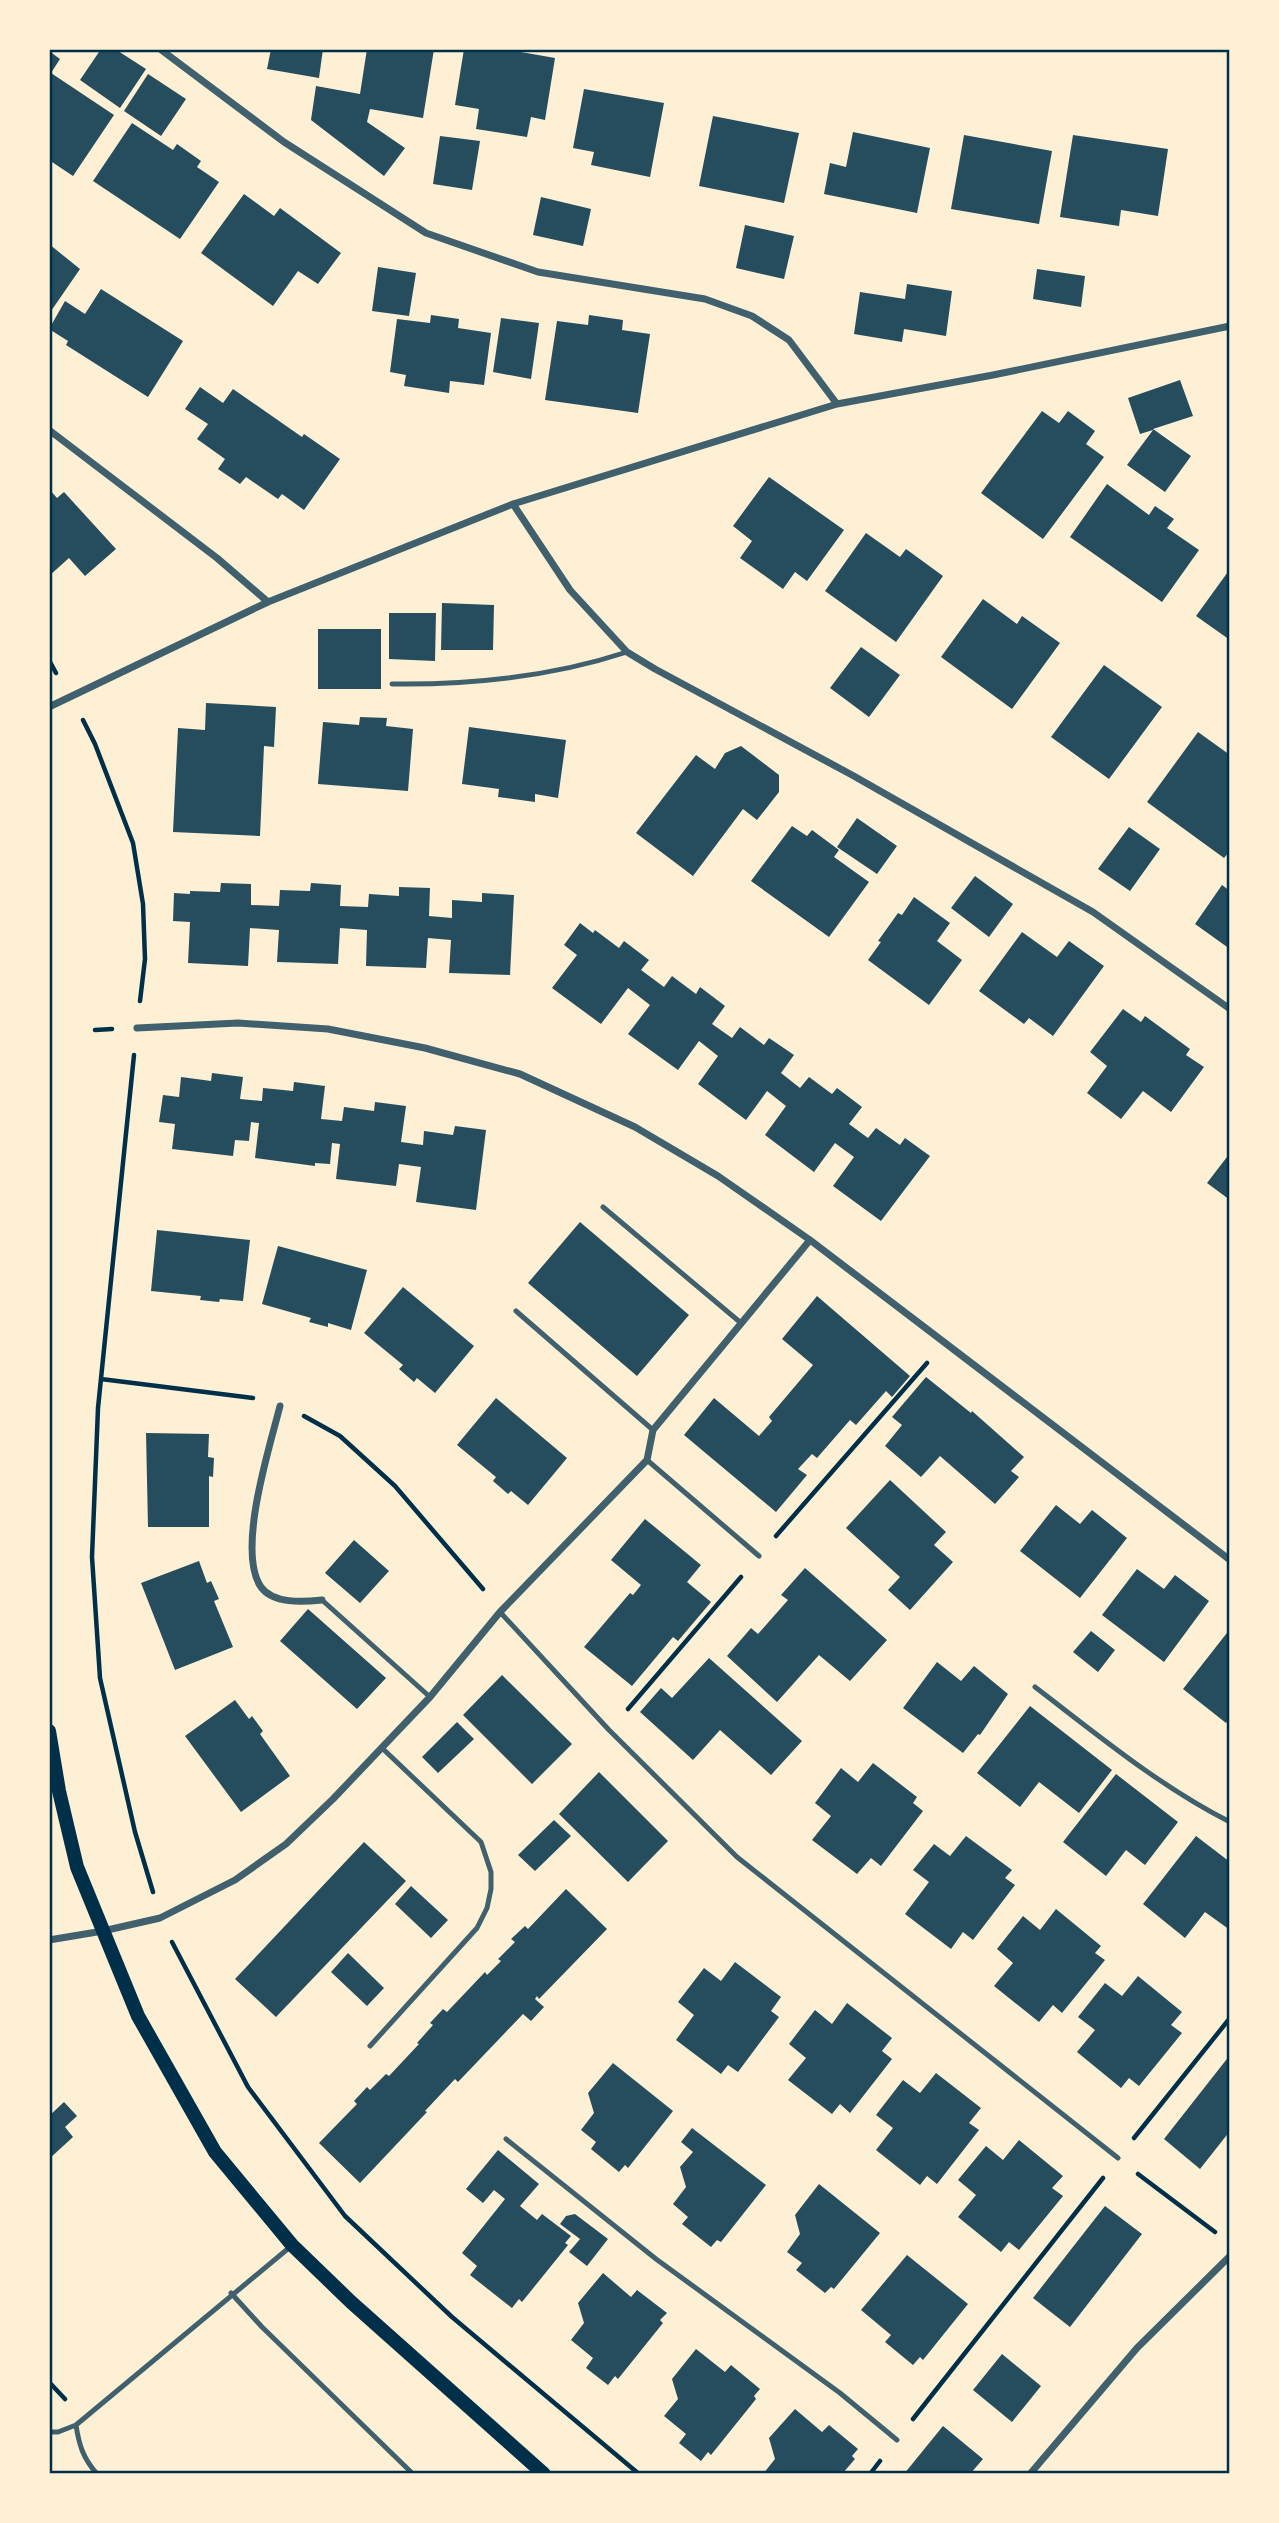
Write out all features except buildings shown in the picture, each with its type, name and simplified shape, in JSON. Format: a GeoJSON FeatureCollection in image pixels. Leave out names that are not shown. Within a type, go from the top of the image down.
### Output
{"type":"FeatureCollection","features":[{"type":"Feature","properties":{"kind":"main road"},"geometry":{"type":"LineString","coordinates":[[49,1731],[59,1791],[77,1867],[138,2016],[215,2152],[292,2245],[351,2302],[544,2474]]}},
{"type":"Feature","properties":{"kind":"street"},"geometry":{"type":"LineString","coordinates":[[160,49],[284,142],[426,233],[538,272],[705,299],[752,316],[789,340],[837,404]]}},
{"type":"Feature","properties":{"kind":"street"},"geometry":{"type":"LineString","coordinates":[[49,707],[268,602],[513,504],[837,404],[1230,326]]}},
{"type":"Feature","properties":{"kind":"street"},"geometry":{"type":"LineString","coordinates":[[49,430],[217,558],[268,602]]}},
{"type":"Feature","properties":{"kind":"street"},"geometry":{"type":"LineString","coordinates":[[513,504],[570,590],[627,652],[655,670],[852,775],[1093,912],[1230,1009]]}},
{"type":"Feature","properties":{"kind":"street"},"geometry":{"type":"LineString","coordinates":[[137,1028],[238,1023],[328,1029],[425,1048],[520,1074],[635,1127],[718,1176],[810,1240],[1230,1560]]}},
{"type":"Feature","properties":{"kind":"street"},"geometry":{"type":"LineString","coordinates":[[49,1940],[160,1918],[235,1880],[286,1844],[430,1697],[500,1612],[647,1460],[653,1430],[810,1240]]}},
{"type":"Feature","properties":{"kind":"street"},"geometry":{"type":"LineString","coordinates":[[281,1406],[260,1485],[253,1530],[253,1567],[261,1588],[281,1599],[302,1602],[322,1600]]}},
{"type":"Feature","properties":{"kind":"street"},"geometry":{"type":"LineString","coordinates":[[1030,2474],[1137,2348],[1230,2256]]}},
{"type":"Feature","properties":{"kind":"lane"},"geometry":{"type":"LineString","coordinates":[[392,684],[497,681],[594,663],[627,652]]}},
{"type":"Feature","properties":{"kind":"lane"},"geometry":{"type":"LineString","coordinates":[[603,1207],[741,1323]]}},
{"type":"Feature","properties":{"kind":"lane"},"geometry":{"type":"LineString","coordinates":[[516,1311],[653,1430]]}},
{"type":"Feature","properties":{"kind":"lane"},"geometry":{"type":"LineString","coordinates":[[647,1460],[759,1556]]}},
{"type":"Feature","properties":{"kind":"lane"},"geometry":{"type":"LineString","coordinates":[[322,1600],[430,1697]]}},
{"type":"Feature","properties":{"kind":"lane"},"geometry":{"type":"LineString","coordinates":[[500,1612],[609,1731],[737,1857],[1118,2158]]}},
{"type":"Feature","properties":{"kind":"lane"},"geometry":{"type":"LineString","coordinates":[[1035,1687],[1167,1787],[1230,1822]]}},
{"type":"Feature","properties":{"kind":"lane"},"geometry":{"type":"LineString","coordinates":[[370,2046],[477,1928],[488,1908],[491,1889],[491,1872],[481,1842],[382,1748]]}},
{"type":"Feature","properties":{"kind":"lane"},"geometry":{"type":"LineString","coordinates":[[506,2139],[656,2259],[840,2393],[897,2440]]}},
{"type":"Feature","properties":{"kind":"lane"},"geometry":{"type":"LineString","coordinates":[[49,2432],[58,2432],[76,2425],[231,2293],[292,2245]]}},
{"type":"Feature","properties":{"kind":"lane"},"geometry":{"type":"LineString","coordinates":[[231,2293],[262,2328],[413,2474]]}},
{"type":"Feature","properties":{"kind":"lane"},"geometry":{"type":"LineString","coordinates":[[76,2425],[80,2448],[97,2474]]}},
{"type":"Feature","properties":{"kind":"path"},"geometry":{"type":"LineString","coordinates":[[49,660],[96,744],[133,843],[143,904],[145,959],[101,1379],[92,1557],[100,1678],[135,1832],[160,1918],[248,2087],[345,2216],[452,2317],[639,2474]]}},
{"type":"Feature","properties":{"kind":"path"},"geometry":{"type":"LineString","coordinates":[[101,1379],[247,1396],[281,1406],[340,1436],[395,1486],[474,1577],[500,1612]]}},
{"type":"Feature","properties":{"kind":"path"},"geometry":{"type":"LineString","coordinates":[[870,2474],[1230,2018]]}},
{"type":"Feature","properties":{"kind":"path"},"geometry":{"type":"LineString","coordinates":[[1118,2158],[1220,2235]]}}]}
